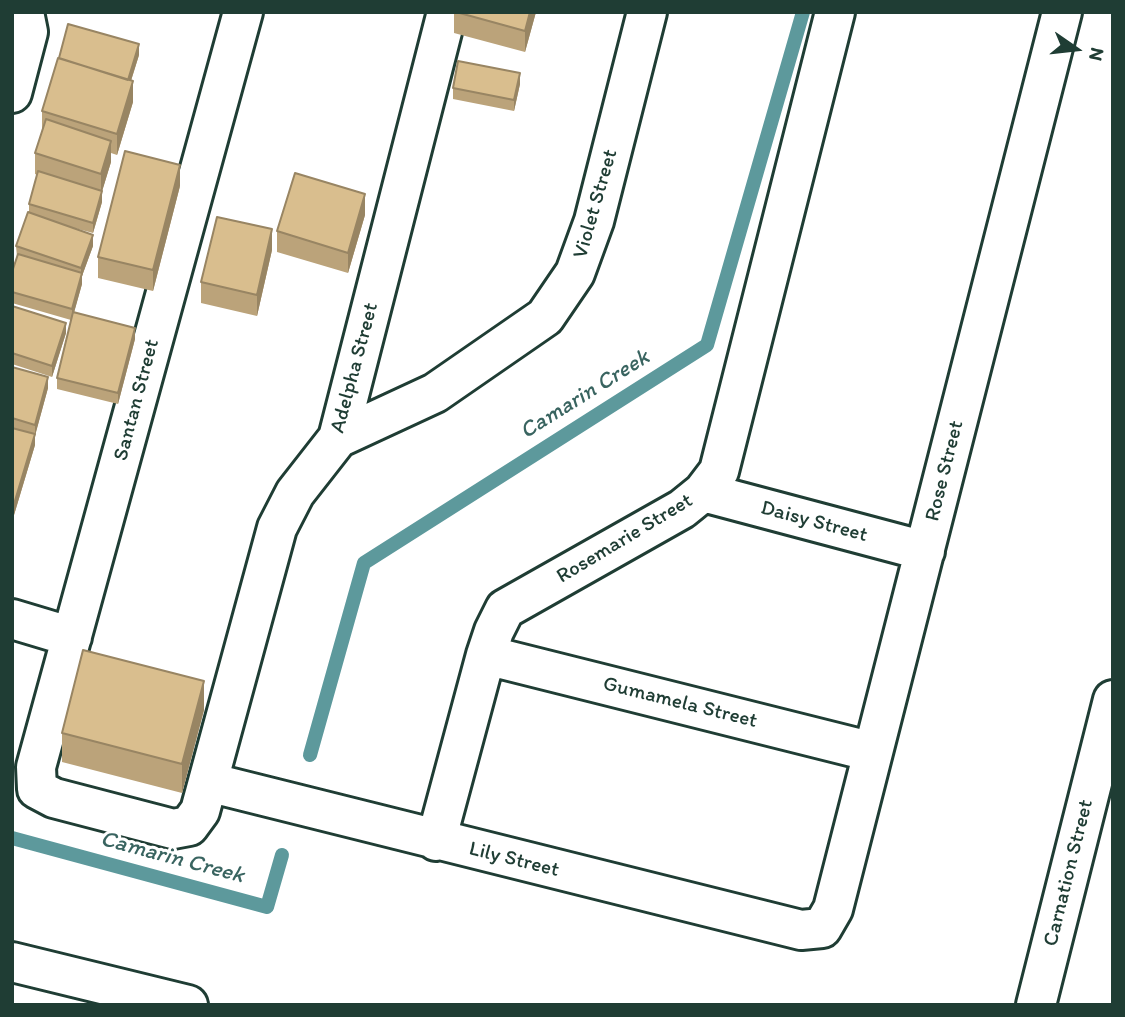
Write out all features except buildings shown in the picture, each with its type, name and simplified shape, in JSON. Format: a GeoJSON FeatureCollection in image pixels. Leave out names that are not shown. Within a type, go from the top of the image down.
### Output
{"type":"FeatureCollection","features":[{"type":"Feature","properties":{"kind":"street"},"geometry":{"type":"LineString","coordinates":[[12,93],[28,32],[24,12]]}},
{"type":"Feature","properties":{"kind":"street","name":"Santan Street"},"geometry":{"type":"LineString","coordinates":[[189,826],[173,829],[54,797],[37,789],[36,766],[243,12]]}},
{"type":"Feature","properties":{"kind":"street","name":"Adelpha Street"},"geometry":{"type":"LineString","coordinates":[[189,826],[200,811],[277,528],[295,493],[338,438],[447,12]]}},
{"type":"Feature","properties":{"kind":"street","name":"Violet Street"},"geometry":{"type":"LineString","coordinates":[[338,438],[435,393],[545,317],[575,273],[594,221],[647,12]]}},
{"type":"Feature","properties":{"kind":"street","name":"Rosemarie Street"},"geometry":{"type":"LineString","coordinates":[[436,841],[486,655],[505,609],[682,509],[703,492],[719,471],[835,12]]}},
{"type":"Feature","properties":{"kind":"street","name":"Rose Street"},"geometry":{"type":"LineString","coordinates":[[822,928],[833,909],[1062,12]]}},
{"type":"Feature","properties":{"kind":"street","name":"Daisy Street"},"geometry":{"type":"LineString","coordinates":[[703,492],[925,551]]}},
{"type":"Feature","properties":{"kind":"street"},"geometry":{"type":"LineString","coordinates":[[12,619],[72,637]]}},
{"type":"Feature","properties":{"kind":"street","name":"Gumamela Street"},"geometry":{"type":"LineString","coordinates":[[486,655],[873,752]]}},
{"type":"Feature","properties":{"kind":"street","name":"Carnation Street"},"geometry":{"type":"LineString","coordinates":[[1036,1005],[1113,700]]}},
{"type":"Feature","properties":{"kind":"street","name":"Lily Street"},"geometry":{"type":"LineString","coordinates":[[208,782],[436,841],[802,930],[822,928]]}},
{"type":"Feature","properties":{"kind":"street"},"geometry":{"type":"LineString","coordinates":[[12,962],[188,1005]]}},
{"type":"Feature","properties":{"kind":"waterway","name":"Camarin Creek"},"geometry":{"type":"LineString","coordinates":[[310,755],[364,563],[707,345],[803,12]]}},
{"type":"Feature","properties":{"kind":"waterway","name":"Camarin Creek"},"geometry":{"type":"LineString","coordinates":[[12,838],[267,907],[282,855]]}}]}
